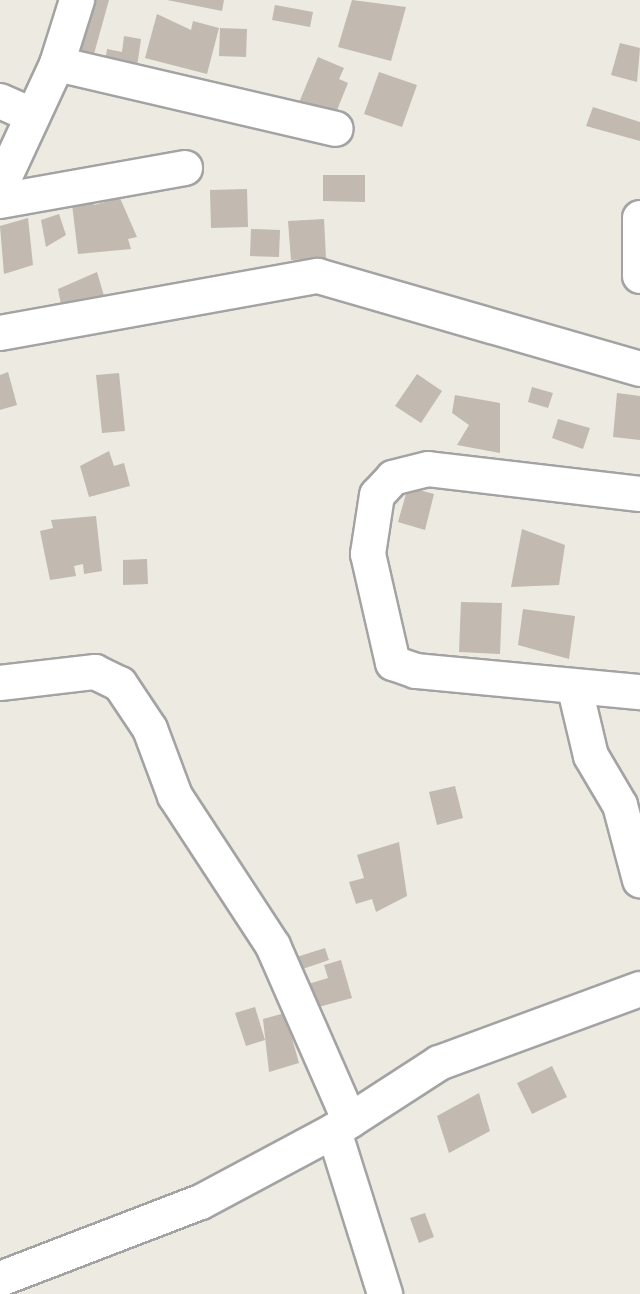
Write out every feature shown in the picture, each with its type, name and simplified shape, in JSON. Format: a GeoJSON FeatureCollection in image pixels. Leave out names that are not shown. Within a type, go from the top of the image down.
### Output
{"type":"FeatureCollection","features":[{"type":"Feature","properties":{"kind":"street"},"geometry":{"type":"LineString","coordinates":[[0,187],[57,64],[77,0]]}},
{"type":"Feature","properties":{"kind":"street"},"geometry":{"type":"LineString","coordinates":[[57,64],[336,129]]}},
{"type":"Feature","properties":{"kind":"street"},"geometry":{"type":"LineString","coordinates":[[0,101],[33,116]]}},
{"type":"Feature","properties":{"kind":"street"},"geometry":{"type":"LineString","coordinates":[[0,201],[185,168]]}},
{"type":"Feature","properties":{"kind":"street"},"geometry":{"type":"LineString","coordinates":[[640,218],[640,276]]}},
{"type":"Feature","properties":{"kind":"street"},"geometry":{"type":"LineString","coordinates":[[0,333],[318,276],[640,369]]}},
{"type":"Feature","properties":{"kind":"street"},"geometry":{"type":"LineString","coordinates":[[640,494],[428,469],[393,478],[377,495],[368,554],[393,663],[575,689],[640,692]]}},
{"type":"Feature","properties":{"kind":"street"},"geometry":{"type":"LineString","coordinates":[[0,683],[95,672],[120,684],[150,729],[175,796],[273,946],[342,1126],[385,1294]]}},
{"type":"Feature","properties":{"kind":"street"},"geometry":{"type":"LineString","coordinates":[[575,689],[591,756],[620,805],[640,880]]}},
{"type":"Feature","properties":{"kind":"street"},"geometry":{"type":"LineString","coordinates":[[0,1279],[201,1202],[342,1126],[439,1063],[640,989]]}},
{"type":"Feature","properties":{"kind":"building"},"geometry":{"type":"Polygon","coordinates":[[[89,0],[109,0],[92,61],[74,56],[89,0]]]}},
{"type":"Feature","properties":{"kind":"building"},"geometry":{"type":"Polygon","coordinates":[[[167,0],[224,0],[222,11],[167,0]]]}},
{"type":"Feature","properties":{"kind":"building"},"geometry":{"type":"Polygon","coordinates":[[[352,0],[406,7],[391,61],[338,47],[352,0]]]}},
{"type":"Feature","properties":{"kind":"building"},"geometry":{"type":"Polygon","coordinates":[[[275,5],[313,12],[310,27],[272,20],[275,5]]]}},
{"type":"Feature","properties":{"kind":"building"},"geometry":{"type":"Polygon","coordinates":[[[157,14],[191,30],[193,21],[219,28],[207,74],[145,58],[157,14]]]}},
{"type":"Feature","properties":{"kind":"building"},"geometry":{"type":"Polygon","coordinates":[[[220,28],[247,29],[246,57],[219,56],[220,28]]]}},
{"type":"Feature","properties":{"kind":"building"},"geometry":{"type":"Polygon","coordinates":[[[124,36],[141,39],[136,74],[104,69],[107,49],[122,52],[124,36]]]}},
{"type":"Feature","properties":{"kind":"building"},"geometry":{"type":"Polygon","coordinates":[[[620,43],[640,48],[637,82],[611,75],[620,43]]]}},
{"type":"Feature","properties":{"kind":"building"},"geometry":{"type":"Polygon","coordinates":[[[318,57],[344,68],[339,79],[348,83],[333,120],[298,105],[318,57]]]}},
{"type":"Feature","properties":{"kind":"building"},"geometry":{"type":"Polygon","coordinates":[[[379,72],[417,85],[402,127],[364,114],[379,72]]]}},
{"type":"Feature","properties":{"kind":"building"},"geometry":{"type":"Polygon","coordinates":[[[593,107],[640,122],[640,141],[586,126],[593,107]]]}},
{"type":"Feature","properties":{"kind":"building"},"geometry":{"type":"Polygon","coordinates":[[[323,175],[365,175],[365,202],[323,201],[323,175]]]}},
{"type":"Feature","properties":{"kind":"building"},"geometry":{"type":"Polygon","coordinates":[[[247,189],[248,227],[211,228],[210,190],[247,189]]]}},
{"type":"Feature","properties":{"kind":"building"},"geometry":{"type":"Polygon","coordinates":[[[92,198],[94,205],[120,198],[137,237],[128,239],[131,249],[78,254],[72,204],[92,198]]]}},
{"type":"Feature","properties":{"kind":"building"},"geometry":{"type":"Polygon","coordinates":[[[59,214],[66,235],[46,247],[41,220],[59,214]]]}},
{"type":"Feature","properties":{"kind":"building"},"geometry":{"type":"Polygon","coordinates":[[[28,218],[33,265],[4,274],[0,226],[28,218]]]}},
{"type":"Feature","properties":{"kind":"building"},"geometry":{"type":"Polygon","coordinates":[[[324,219],[326,258],[291,260],[288,221],[324,219]]]}},
{"type":"Feature","properties":{"kind":"building"},"geometry":{"type":"Polygon","coordinates":[[[251,229],[280,230],[279,257],[250,256],[251,229]]]}},
{"type":"Feature","properties":{"kind":"building"},"geometry":{"type":"Polygon","coordinates":[[[97,272],[107,306],[63,315],[58,289],[97,272]]]}},
{"type":"Feature","properties":{"kind":"building"},"geometry":{"type":"Polygon","coordinates":[[[8,372],[17,405],[0,410],[0,375],[8,372]]]}},
{"type":"Feature","properties":{"kind":"building"},"geometry":{"type":"Polygon","coordinates":[[[119,373],[125,431],[102,433],[96,375],[119,373]]]}},
{"type":"Feature","properties":{"kind":"building"},"geometry":{"type":"Polygon","coordinates":[[[417,374],[442,391],[421,423],[395,406],[417,374]]]}},
{"type":"Feature","properties":{"kind":"building"},"geometry":{"type":"Polygon","coordinates":[[[532,387],[553,393],[548,408],[528,402],[532,387]]]}},
{"type":"Feature","properties":{"kind":"building"},"geometry":{"type":"Polygon","coordinates":[[[617,393],[640,396],[640,440],[613,437],[617,393]]]}},
{"type":"Feature","properties":{"kind":"building"},"geometry":{"type":"Polygon","coordinates":[[[455,395],[500,403],[500,453],[457,445],[469,425],[452,413],[455,395]]]}},
{"type":"Feature","properties":{"kind":"building"},"geometry":{"type":"Polygon","coordinates":[[[558,419],[590,428],[583,449],[552,438],[558,419]]]}},
{"type":"Feature","properties":{"kind":"building"},"geometry":{"type":"Polygon","coordinates":[[[109,451],[114,466],[124,463],[130,486],[89,497],[80,466],[109,451]]]}},
{"type":"Feature","properties":{"kind":"building"},"geometry":{"type":"Polygon","coordinates":[[[408,487],[434,494],[425,530],[398,522],[408,487]]]}},
{"type":"Feature","properties":{"kind":"building"},"geometry":{"type":"Polygon","coordinates":[[[96,516],[102,571],[84,574],[83,564],[74,566],[76,576],[50,580],[40,531],[53,528],[51,520],[96,516]]]}},
{"type":"Feature","properties":{"kind":"building"},"geometry":{"type":"Polygon","coordinates":[[[522,529],[565,545],[559,585],[511,587],[522,529]]]}},
{"type":"Feature","properties":{"kind":"building"},"geometry":{"type":"Polygon","coordinates":[[[147,559],[148,584],[123,585],[123,560],[147,559]]]}},
{"type":"Feature","properties":{"kind":"building"},"geometry":{"type":"Polygon","coordinates":[[[461,602],[502,603],[500,654],[459,652],[461,602]]]}},
{"type":"Feature","properties":{"kind":"building"},"geometry":{"type":"Polygon","coordinates":[[[523,609],[575,616],[569,659],[518,645],[523,609]]]}},
{"type":"Feature","properties":{"kind":"building"},"geometry":{"type":"Polygon","coordinates":[[[455,786],[463,818],[437,825],[429,792],[455,786]]]}},
{"type":"Feature","properties":{"kind":"building"},"geometry":{"type":"Polygon","coordinates":[[[399,842],[407,896],[376,912],[372,899],[356,904],[349,882],[364,878],[357,855],[399,842]]]}},
{"type":"Feature","properties":{"kind":"building"},"geometry":{"type":"Polygon","coordinates":[[[325,948],[329,960],[288,974],[284,961],[325,948]]]}},
{"type":"Feature","properties":{"kind":"building"},"geometry":{"type":"Polygon","coordinates":[[[341,960],[352,998],[311,1009],[305,985],[328,978],[324,965],[341,960]]]}},
{"type":"Feature","properties":{"kind":"building"},"geometry":{"type":"Polygon","coordinates":[[[255,1007],[265,1040],[246,1046],[235,1013],[255,1007]]]}},
{"type":"Feature","properties":{"kind":"building"},"geometry":{"type":"Polygon","coordinates":[[[285,1013],[299,1063],[269,1072],[263,1019],[285,1013]]]}},
{"type":"Feature","properties":{"kind":"building"},"geometry":{"type":"Polygon","coordinates":[[[552,1066],[567,1097],[532,1114],[517,1083],[552,1066]]]}},
{"type":"Feature","properties":{"kind":"building"},"geometry":{"type":"Polygon","coordinates":[[[479,1093],[490,1131],[449,1153],[437,1116],[479,1093]]]}},
{"type":"Feature","properties":{"kind":"building"},"geometry":{"type":"Polygon","coordinates":[[[425,1213],[434,1237],[419,1243],[410,1218],[425,1213]]]}}]}
